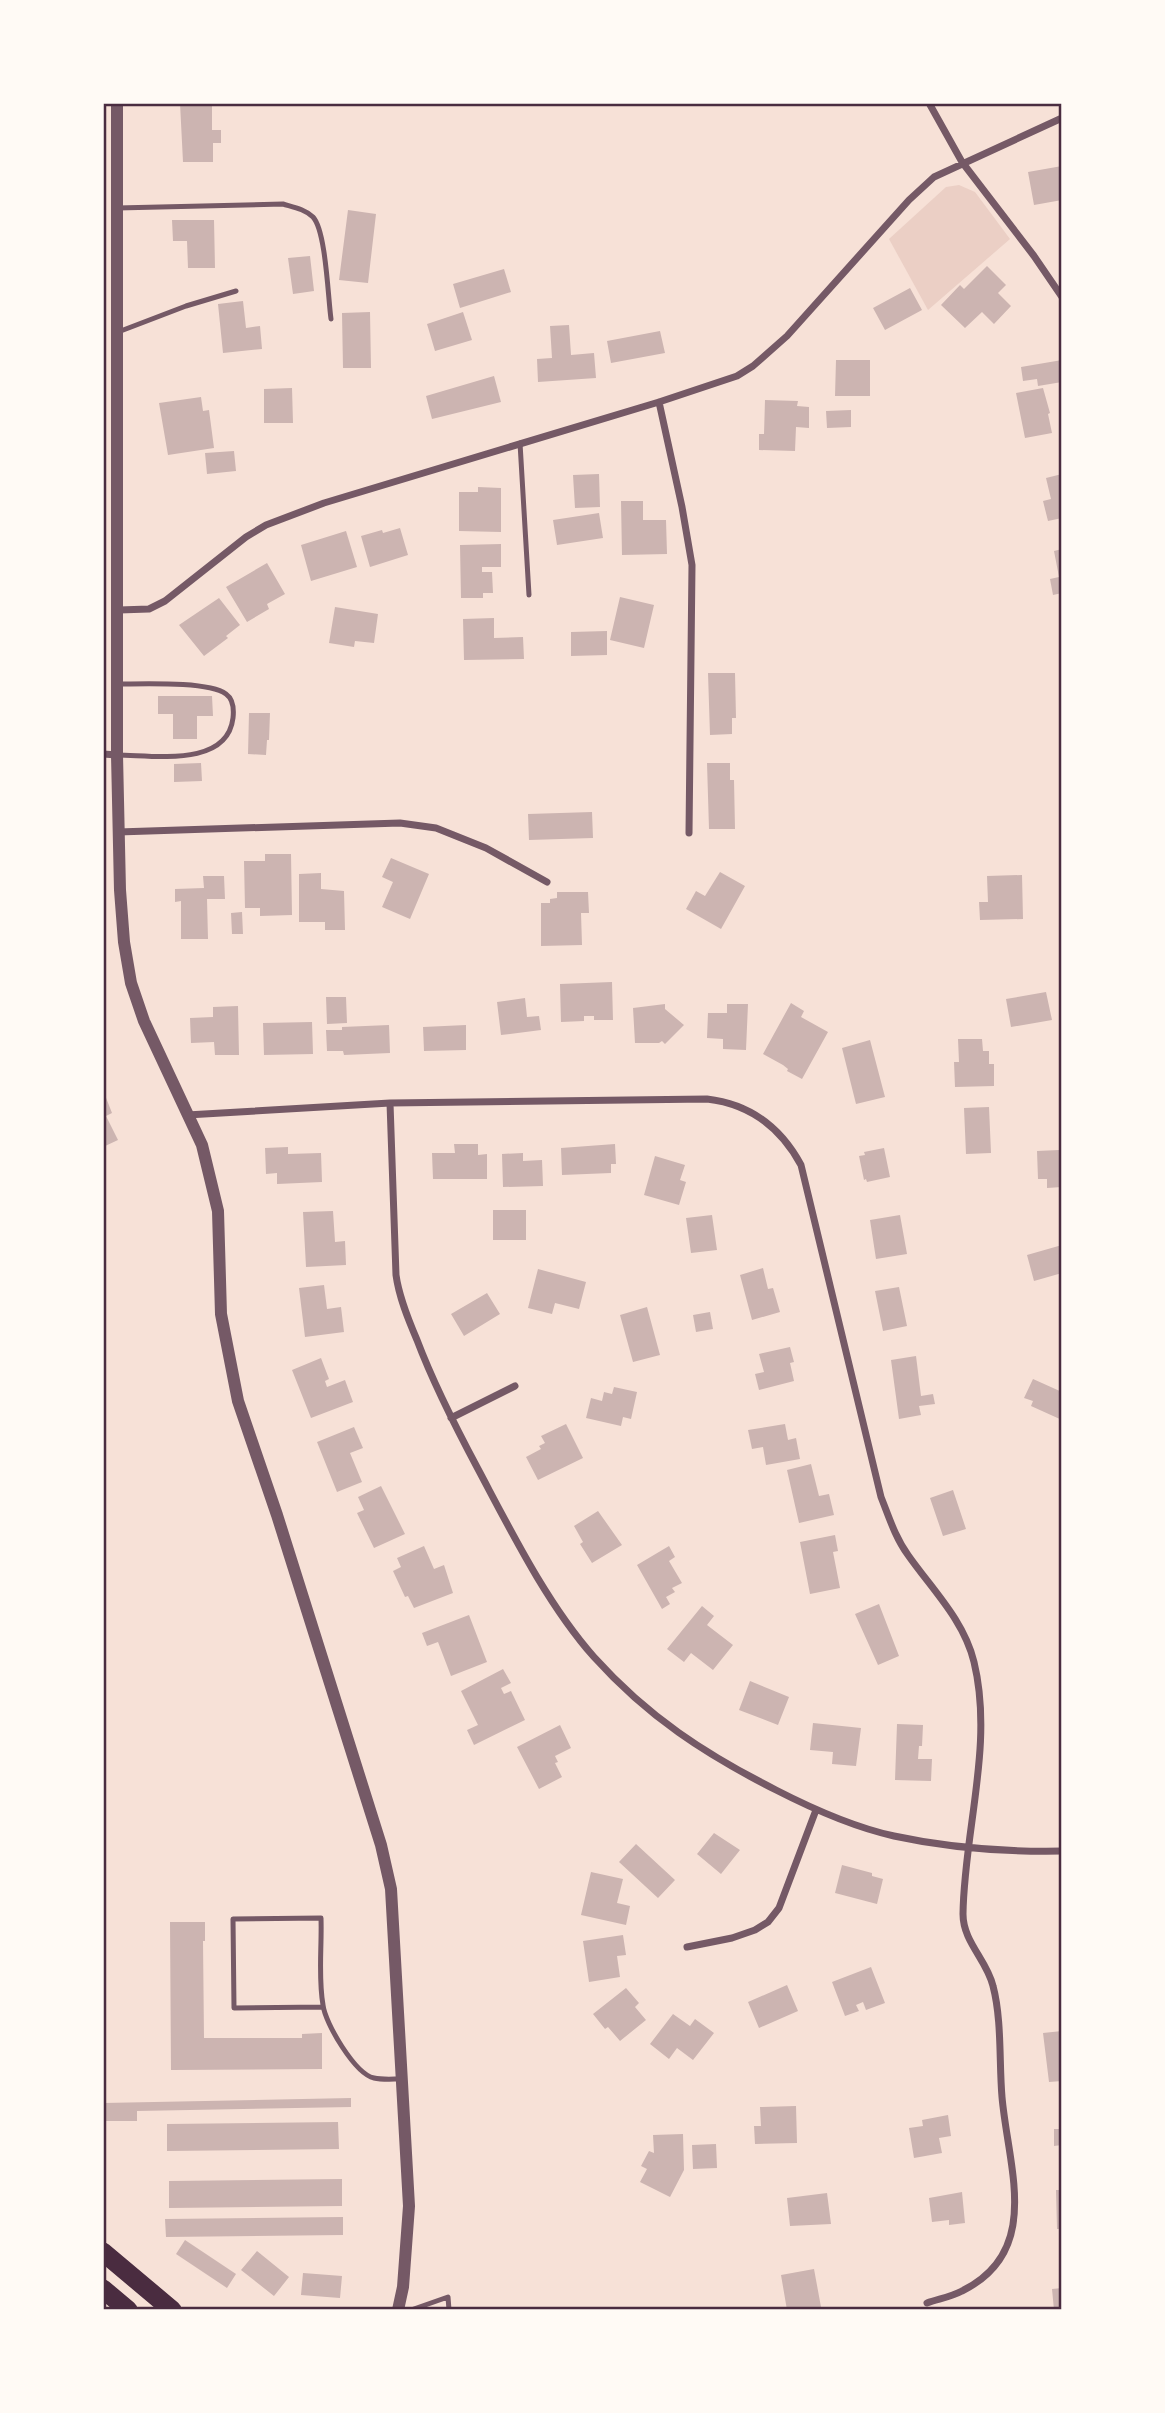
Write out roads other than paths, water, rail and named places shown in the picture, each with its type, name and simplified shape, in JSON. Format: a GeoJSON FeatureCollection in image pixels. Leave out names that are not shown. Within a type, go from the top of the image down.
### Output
{"type":"FeatureCollection","features":[{"type":"Feature","properties":{"kind":"highway"},"geometry":{"type":"LineString","coordinates":[[103,2252],[172,2310]]}},
{"type":"Feature","properties":{"kind":"highway"},"geometry":{"type":"LineString","coordinates":[[103,2289],[128,2310]]}},
{"type":"Feature","properties":{"kind":"street"},"geometry":{"type":"LineString","coordinates":[[117,103],[117,755],[124,942],[131,983],[144,1021],[202,1145],[214,1186],[218,1211],[221,1314],[238,1401],[381,1844],[391,1889],[409,2206],[403,2287],[398,2310]]}},
{"type":"Feature","properties":{"kind":"street"},"geometry":{"type":"LineString","coordinates":[[929,103],[962,162],[1062,297]]}},
{"type":"Feature","properties":{"kind":"street"},"geometry":{"type":"LineString","coordinates":[[118,610],[149,608],[164,601],[246,537],[324,503],[719,383],[754,366],[787,336],[909,200],[934,177],[1062,118]]}},
{"type":"Feature","properties":{"kind":"street"},"geometry":{"type":"LineString","coordinates":[[659,402],[692,565],[689,833]]}},
{"type":"Feature","properties":{"kind":"street"},"geometry":{"type":"LineString","coordinates":[[103,754],[117,755]]}},
{"type":"Feature","properties":{"kind":"street"},"geometry":{"type":"LineString","coordinates":[[118,832],[400,823],[436,828],[486,848],[547,882]]}},
{"type":"Feature","properties":{"kind":"street"},"geometry":{"type":"LineString","coordinates":[[187,1115],[390,1103],[707,1099],[735,1105],[766,1121],[792,1148],[801,1166],[869,1451],[886,1510],[896,1536],[955,1618],[974,1659],[979,1688],[976,1794],[968,1848],[963,1917],[969,1941],[993,1985],[1002,2099],[1011,2150],[1013,2224],[1007,2248],[992,2270],[962,2291],[927,2303]]}},
{"type":"Feature","properties":{"kind":"street"},"geometry":{"type":"LineString","coordinates":[[390,1103],[398,1289],[436,1389],[520,1549],[593,1656],[652,1713],[686,1740],[729,1766],[816,1810],[872,1830],[918,1840],[968,1848],[1062,1852]]}},
{"type":"Feature","properties":{"kind":"street"},"geometry":{"type":"LineString","coordinates":[[451,1418],[515,1386]]}},
{"type":"Feature","properties":{"kind":"street"},"geometry":{"type":"LineString","coordinates":[[687,1947],[732,1938],[768,1922],[779,1908],[816,1810]]}},
{"type":"Feature","properties":{"kind":"lane"},"geometry":{"type":"LineString","coordinates":[[117,208],[283,204],[302,210],[314,218],[321,233],[331,319]]}},
{"type":"Feature","properties":{"kind":"lane"},"geometry":{"type":"LineString","coordinates":[[118,332],[186,306],[236,291]]}},
{"type":"Feature","properties":{"kind":"lane"},"geometry":{"type":"LineString","coordinates":[[520,443],[529,596]]}},
{"type":"Feature","properties":{"kind":"lane"},"geometry":{"type":"LineString","coordinates":[[117,755],[196,755],[215,747],[226,735],[233,720],[232,700],[215,689],[118,684]]}},
{"type":"Feature","properties":{"kind":"lane"},"geometry":{"type":"LineString","coordinates":[[323,2007],[234,2008],[233,1919],[321,1918],[323,2007],[344,2050],[362,2072],[373,2078],[402,2079]]}},
{"type":"Feature","properties":{"kind":"lane"},"geometry":{"type":"LineString","coordinates":[[411,2310],[448,2297],[449,2310]]}}]}
